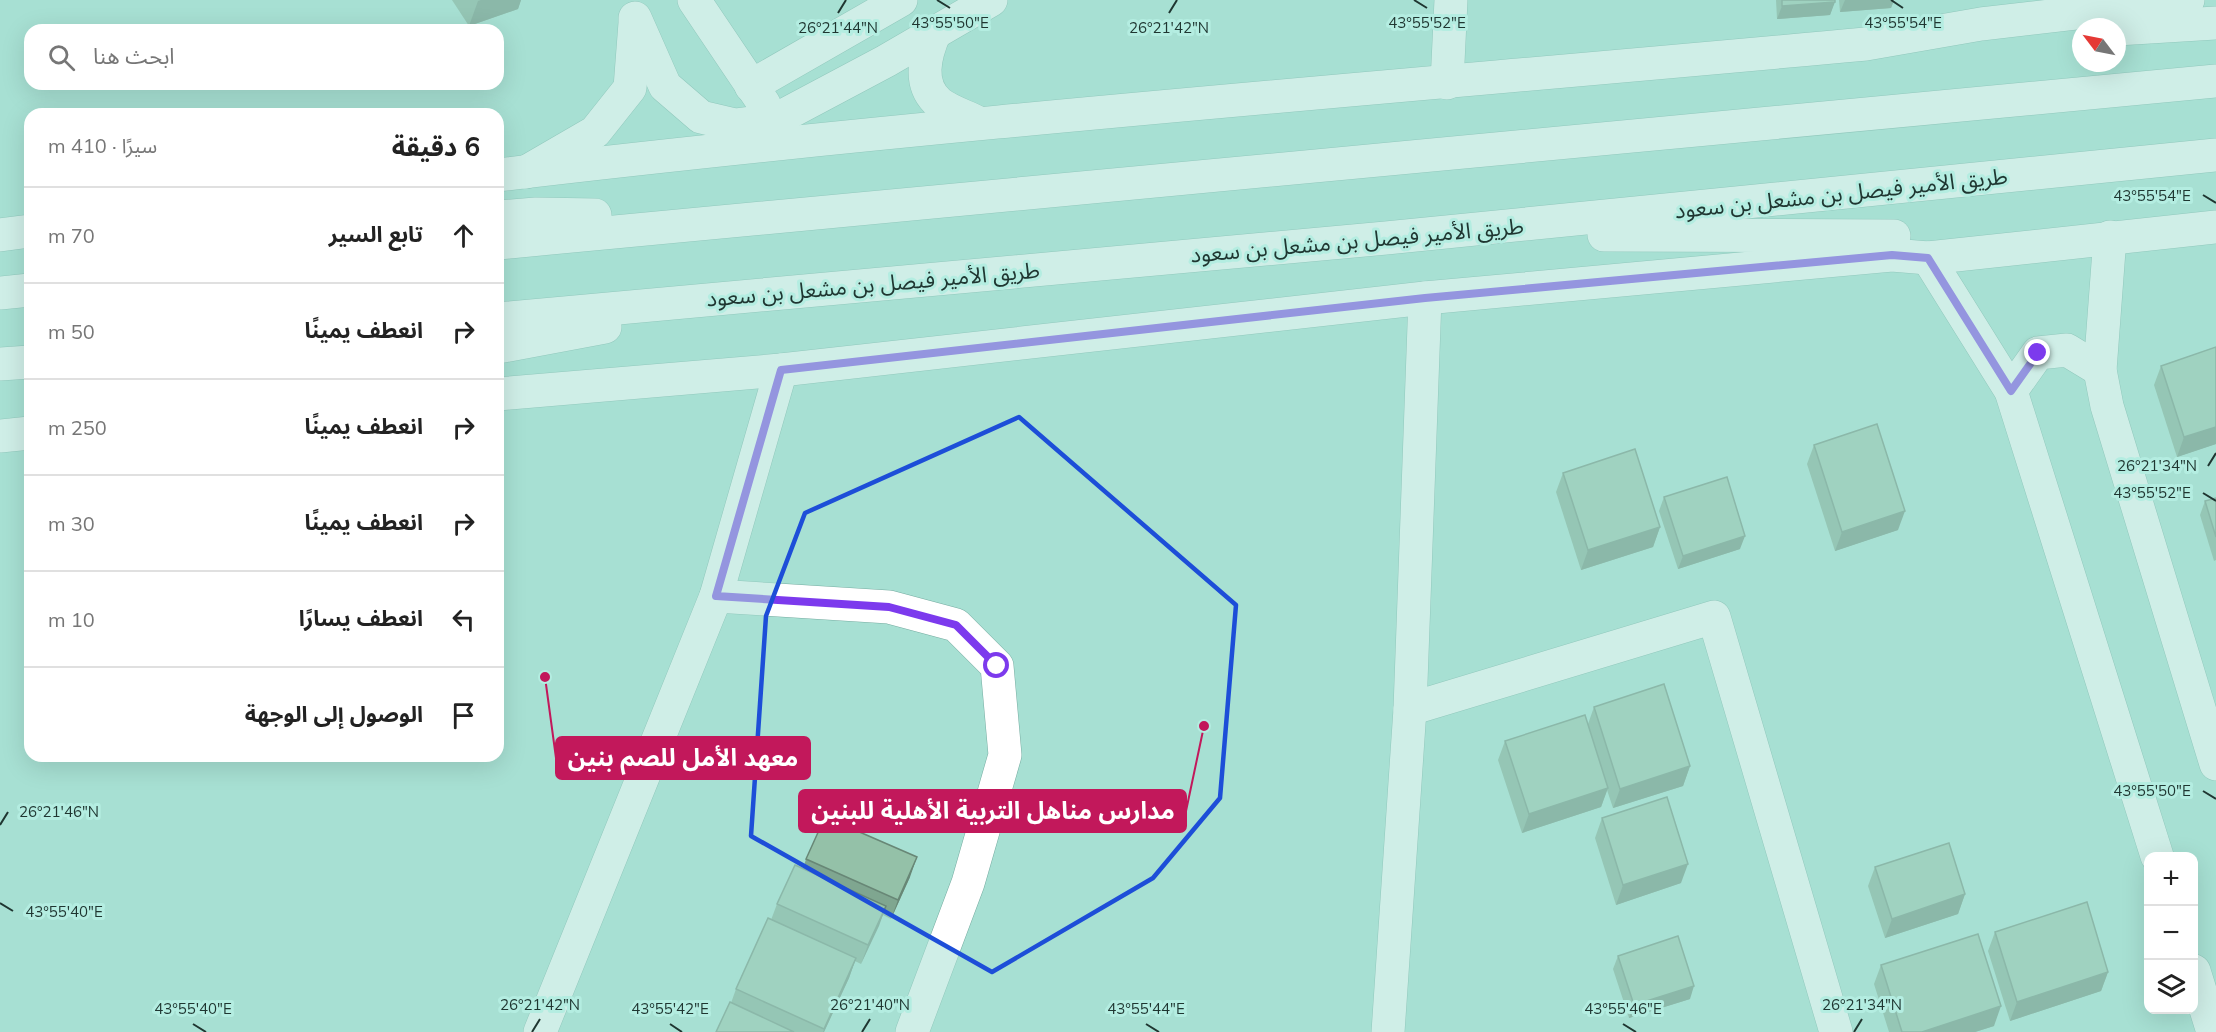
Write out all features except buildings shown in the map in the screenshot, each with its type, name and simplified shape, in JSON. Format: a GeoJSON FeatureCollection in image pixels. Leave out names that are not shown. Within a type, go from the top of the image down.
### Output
{"type":"FeatureCollection","features":[{"type":"Feature","properties":{"kind":"main road"},"geometry":{"type":"LineString","coordinates":[[694,0],[781,131]]}},
{"type":"Feature","properties":{"kind":"main road"},"geometry":{"type":"LineString","coordinates":[[751,86],[900,0]]}},
{"type":"Feature","properties":{"kind":"main road"},"geometry":{"type":"LineString","coordinates":[[630,9],[665,86],[701,117],[735,125],[781,131],[935,32],[991,0]]}},
{"type":"Feature","properties":{"kind":"main road"},"geometry":{"type":"LineString","coordinates":[[1448,82],[1451,0]]}},
{"type":"Feature","properties":{"kind":"main road"},"geometry":{"type":"LineString","coordinates":[[1866,44],[1981,24],[2188,0]]}},
{"type":"Feature","properties":{"kind":"main road"},"geometry":{"type":"LineString","coordinates":[[512,173],[595,132],[630,88],[630,9]]}},
{"type":"Feature","properties":{"kind":"main road"},"geometry":{"type":"LineString","coordinates":[[2126,28],[2216,23]]}},
{"type":"Feature","properties":{"kind":"main road"},"geometry":{"type":"LineString","coordinates":[[935,32],[928,49],[923,76],[938,102],[977,122]]}},
{"type":"Feature","properties":{"kind":"main road"},"geometry":{"type":"LineString","coordinates":[[512,173],[781,131],[977,122],[1866,44],[2072,32]]}},
{"type":"Feature","properties":{"kind":"main road"},"geometry":{"type":"LineString","coordinates":[[504,242],[759,216],[2216,81]]}},
{"type":"Feature","properties":{"kind":"main road","name":"طريق الأمير فيصل بن مشعل بن سعود"},"geometry":{"type":"LineString","coordinates":[[504,318],[1386,238],[2216,155]]}},
{"type":"Feature","properties":{"kind":"main road"},"geometry":{"type":"LineString","coordinates":[[1386,238],[1602,235],[2110,237],[2216,208]]}},
{"type":"Feature","properties":{"kind":"main road"},"geometry":{"type":"LineString","coordinates":[[504,217],[536,214],[759,216]]}},
{"type":"Feature","properties":{"kind":"main road"},"geometry":{"type":"LineString","coordinates":[[504,393],[781,370],[1425,298],[1892,255],[1928,258],[2216,227]]}},
{"type":"Feature","properties":{"kind":"main road"},"geometry":{"type":"LineString","coordinates":[[0,235],[24,232]]}},
{"type":"Feature","properties":{"kind":"main road"},"geometry":{"type":"LineString","coordinates":[[2110,237],[2100,370],[2107,406],[2216,764]]}},
{"type":"Feature","properties":{"kind":"main road"},"geometry":{"type":"LineString","coordinates":[[0,256],[24,254]]}},
{"type":"Feature","properties":{"kind":"main road"},"geometry":{"type":"LineString","coordinates":[[1928,258],[2011,391],[2156,852]]}},
{"type":"Feature","properties":{"kind":"main road"},"geometry":{"type":"LineString","coordinates":[[0,293],[24,291]]}},
{"type":"Feature","properties":{"kind":"main road"},"geometry":{"type":"LineString","coordinates":[[504,346],[780,293]]}},
{"type":"Feature","properties":{"kind":"main road"},"geometry":{"type":"LineString","coordinates":[[1388,1032],[1410,709],[1425,298]]}},
{"type":"Feature","properties":{"kind":"main road"},"geometry":{"type":"LineString","coordinates":[[2011,391],[2038,353],[2067,350],[2100,370]]}},
{"type":"Feature","properties":{"kind":"main road"},"geometry":{"type":"LineString","coordinates":[[0,364],[24,362]]}},
{"type":"Feature","properties":{"kind":"main road"},"geometry":{"type":"LineString","coordinates":[[540,1032],[716,596],[781,370]]}},
{"type":"Feature","properties":{"kind":"main road"},"geometry":{"type":"LineString","coordinates":[[0,436],[24,434]]}},
{"type":"Feature","properties":{"kind":"main road"},"geometry":{"type":"LineString","coordinates":[[716,596],[889,607],[956,625],[997,666],[1005,756],[968,884],[912,1032]]}},
{"type":"Feature","properties":{"kind":"main road"},"geometry":{"type":"LineString","coordinates":[[1410,709],[1714,617],[1836,1032]]}},
{"type":"Feature","properties":{"kind":"main road"},"geometry":{"type":"LineString","coordinates":[[2198,986],[2213,1032]]}},
{"type":"Feature","properties":{"kind":"highlighted area"},"geometry":{"type":"Polygon","coordinates":[[[1019,417],[1236,605],[1220,798],[1153,878],[992,972],[751,836],[766,616],[805,513],[1019,417]]]}},
{"type":"Feature","properties":{"kind":"place","name":"معهد الأمل للصم بنين"},"geometry":{"type":"Point","coordinates":[545,677]}},
{"type":"Feature","properties":{"kind":"place","name":"مدارس مناهل التربية الأهلية للبنين"},"geometry":{"type":"Point","coordinates":[1204,726]}},
{"type":"Feature","properties":{"kind":"route"},"geometry":{"type":"LineString","coordinates":[[997,666],[956,625],[889,607],[716,596],[781,370],[1425,298],[1892,255],[1928,258],[2011,391],[2038,353]]}}]}
